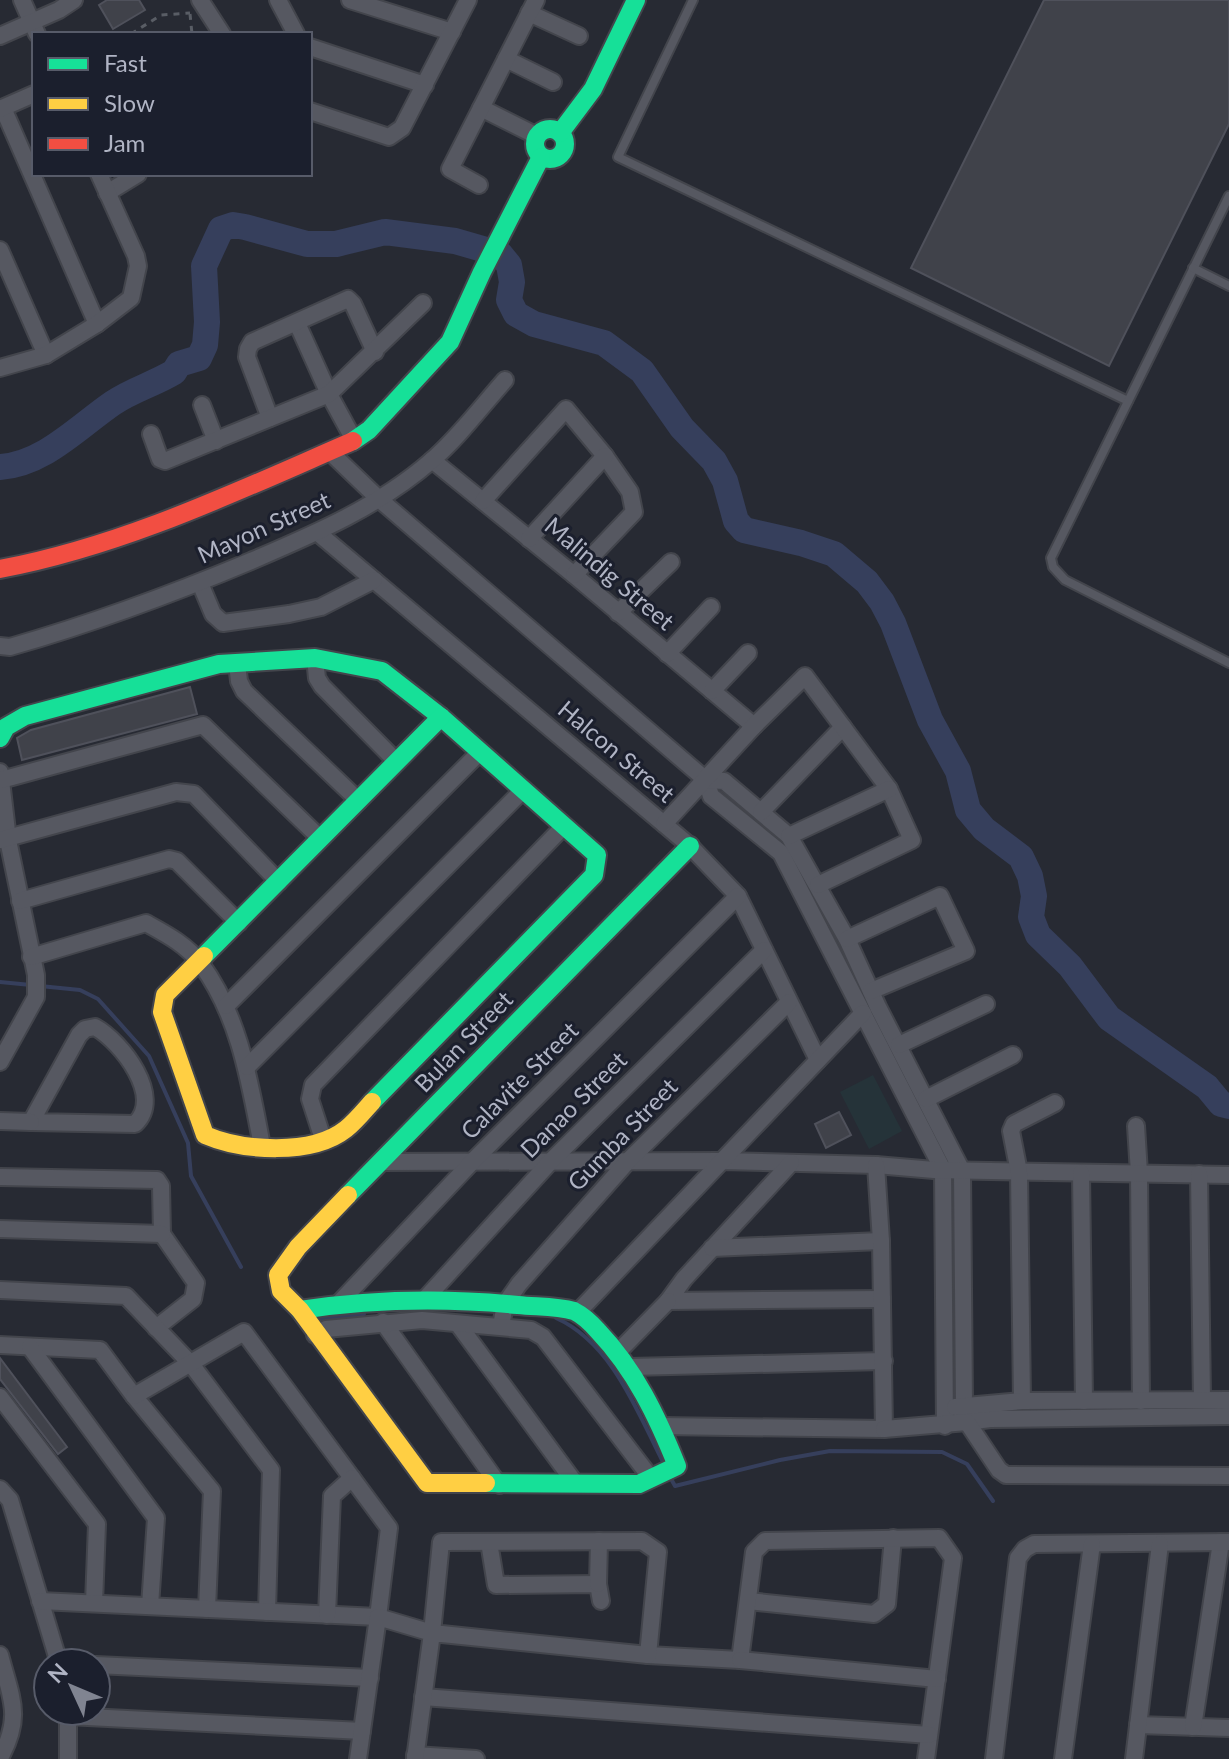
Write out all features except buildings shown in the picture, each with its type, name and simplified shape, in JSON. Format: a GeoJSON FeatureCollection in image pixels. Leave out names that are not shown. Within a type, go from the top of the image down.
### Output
{"type":"FeatureCollection","features":[{"type":"Feature","properties":{"kind":"street"},"geometry":{"type":"LineString","coordinates":[[22,0],[34,28]]}},
{"type":"Feature","properties":{"kind":"street"},"geometry":{"type":"LineString","coordinates":[[0,36],[34,28],[74,0]]}},
{"type":"Feature","properties":{"kind":"street"},"geometry":{"type":"LineString","coordinates":[[278,0],[295,32]]}},
{"type":"Feature","properties":{"kind":"street"},"geometry":{"type":"LineString","coordinates":[[350,0],[452,32]]}},
{"type":"Feature","properties":{"kind":"street"},"geometry":{"type":"LineString","coordinates":[[312,112],[389,137],[402,128],[468,0]]}},
{"type":"Feature","properties":{"kind":"street"},"geometry":{"type":"LineString","coordinates":[[560,133],[593,89],[636,0]]}},
{"type":"Feature","properties":{"kind":"street"},"geometry":{"type":"LineString","coordinates":[[195,6],[220,32]]}},
{"type":"Feature","properties":{"kind":"street"},"geometry":{"type":"LineString","coordinates":[[479,185],[450,169],[532,7],[579,36]]}},
{"type":"Feature","properties":{"kind":"street"},"geometry":{"type":"LineString","coordinates":[[312,48],[425,85]]}},
{"type":"Feature","properties":{"kind":"street"},"geometry":{"type":"LineString","coordinates":[[506,59],[553,82]]}},
{"type":"Feature","properties":{"kind":"street"},"geometry":{"type":"LineString","coordinates":[[32,95],[1,109],[97,324]]}},
{"type":"Feature","properties":{"kind":"street"},"geometry":{"type":"LineString","coordinates":[[481,108],[537,136]]}},
{"type":"Feature","properties":{"kind":"street"},"geometry":{"type":"LineString","coordinates":[[537,136],[548,130],[560,133]]}},
{"type":"Feature","properties":{"kind":"street"},"geometry":{"type":"LineString","coordinates":[[537,136],[535,147],[541,157],[551,159],[563,152],[564,142],[560,133]]}},
{"type":"Feature","properties":{"kind":"street"},"geometry":{"type":"LineString","coordinates":[[0,569],[48,560],[111,542],[354,440],[383,416],[443,352],[458,328],[482,272],[541,157]]}},
{"type":"Feature","properties":{"kind":"street"},"geometry":{"type":"LineString","coordinates":[[0,368],[46,355],[97,324],[131,298],[138,266],[136,256],[100,176]]}},
{"type":"Feature","properties":{"kind":"street"},"geometry":{"type":"LineString","coordinates":[[107,193],[135,176]]}},
{"type":"Feature","properties":{"kind":"street"},"geometry":{"type":"LineString","coordinates":[[0,250],[46,355]]}},
{"type":"Feature","properties":{"kind":"street"},"geometry":{"type":"LineString","coordinates":[[270,418],[247,357],[252,342],[348,299],[375,352]]}},
{"type":"Feature","properties":{"kind":"street"},"geometry":{"type":"LineString","coordinates":[[151,434],[160,459],[165,461],[329,394],[423,303]]}},
{"type":"Feature","properties":{"kind":"street"},"geometry":{"type":"LineString","coordinates":[[297,323],[354,440]]}},
{"type":"Feature","properties":{"kind":"street","name":"Mayon Street"},"geometry":{"type":"LineString","coordinates":[[0,646],[10,647],[95,622],[200,583],[318,533],[379,499],[432,460],[505,380]]}},
{"type":"Feature","properties":{"kind":"street"},"geometry":{"type":"LineString","coordinates":[[202,405],[216,441]]}},
{"type":"Feature","properties":{"kind":"street"},"geometry":{"type":"LineString","coordinates":[[483,501],[566,409],[630,492],[634,512],[574,575]]}},
{"type":"Feature","properties":{"kind":"street"},"geometry":{"type":"LineString","coordinates":[[329,451],[379,499],[706,780],[711,796],[781,853],[943,1170],[945,1426]]}},
{"type":"Feature","properties":{"kind":"street"},"geometry":{"type":"LineString","coordinates":[[529,539],[605,456]]}},
{"type":"Feature","properties":{"kind":"street","name":"Malindig Street"},"geometry":{"type":"LineString","coordinates":[[432,460],[754,726]]}},
{"type":"Feature","properties":{"kind":"street","name":"Halcon Street"},"geometry":{"type":"LineString","coordinates":[[318,533],[690,846],[738,896],[818,1060]]}},
{"type":"Feature","properties":{"kind":"street"},"geometry":{"type":"LineString","coordinates":[[618,613],[671,562]]}},
{"type":"Feature","properties":{"kind":"street"},"geometry":{"type":"LineString","coordinates":[[200,583],[213,614],[223,623],[321,607],[374,580]]}},
{"type":"Feature","properties":{"kind":"street"},"geometry":{"type":"LineString","coordinates":[[667,654],[711,607]]}},
{"type":"Feature","properties":{"kind":"street"},"geometry":{"type":"LineString","coordinates":[[712,691],[748,653]]}},
{"type":"Feature","properties":{"kind":"street"},"geometry":{"type":"LineString","coordinates":[[315,658],[317,678],[322,686],[397,762]]}},
{"type":"Feature","properties":{"kind":"street"},"geometry":{"type":"LineString","coordinates":[[0,738],[6,727],[25,716],[219,664],[315,658],[382,671],[441,717],[597,855],[594,875],[344,1131],[308,1145],[262,1146],[219,1142],[205,1135],[162,1012],[165,995],[441,717]]}},
{"type":"Feature","properties":{"kind":"street"},"geometry":{"type":"LineString","coordinates":[[237,663],[239,681],[244,691],[359,801]]}},
{"type":"Feature","properties":{"kind":"street"},"geometry":{"type":"LineString","coordinates":[[664,824],[754,726],[805,676],[889,789],[912,840],[818,885]]}},
{"type":"Feature","properties":{"kind":"street"},"geometry":{"type":"LineString","coordinates":[[0,1062],[36,997],[36,975],[3,841],[1,776],[203,725],[321,839]]}},
{"type":"Feature","properties":{"kind":"street"},"geometry":{"type":"LineString","coordinates":[[761,812],[843,727]]}},
{"type":"Feature","properties":{"kind":"street"},"geometry":{"type":"LineString","coordinates":[[226,1006],[480,752]]}},
{"type":"Feature","properties":{"kind":"street"},"geometry":{"type":"LineString","coordinates":[[706,780],[724,781],[789,836],[847,939],[962,1171],[965,1414],[999,1470],[1006,1475],[1229,1476]]}},
{"type":"Feature","properties":{"kind":"street"},"geometry":{"type":"LineString","coordinates":[[789,836],[889,789]]}},
{"type":"Feature","properties":{"kind":"street"},"geometry":{"type":"LineString","coordinates":[[247,1067],[523,790]]}},
{"type":"Feature","properties":{"kind":"street"},"geometry":{"type":"LineString","coordinates":[[3,841],[176,792],[194,794],[279,882]]}},
{"type":"Feature","properties":{"kind":"street"},"geometry":{"type":"LineString","coordinates":[[323,1139],[310,1099],[313,1085],[564,826]]}},
{"type":"Feature","properties":{"kind":"street","name":"Bulan Street"},"geometry":{"type":"LineString","coordinates":[[300,1310],[281,1291],[278,1275],[298,1247],[690,846]]}},
{"type":"Feature","properties":{"kind":"street"},"geometry":{"type":"LineString","coordinates":[[20,901],[169,859],[177,861],[239,923]]}},
{"type":"Feature","properties":{"kind":"street","name":"Calavite Street"},"geometry":{"type":"LineString","coordinates":[[339,1303],[472,1162],[738,896]]}},
{"type":"Feature","properties":{"kind":"street"},"geometry":{"type":"LineString","coordinates":[[847,939],[940,896],[966,951],[871,991]]}},
{"type":"Feature","properties":{"kind":"street"},"geometry":{"type":"LineString","coordinates":[[31,957],[146,923],[171,936],[200,962],[226,1006],[247,1067],[262,1146]]}},
{"type":"Feature","properties":{"kind":"street","name":"Danao Street"},"geometry":{"type":"LineString","coordinates":[[425,1299],[551,1161],[764,950]]}},
{"type":"Feature","properties":{"kind":"street","name":"Gumba Street"},"geometry":{"type":"LineString","coordinates":[[503,1314],[519,1284],[628,1161],[789,1002]]}},
{"type":"Feature","properties":{"kind":"street"},"geometry":{"type":"LineString","coordinates":[[899,1045],[986,1004]]}},
{"type":"Feature","properties":{"kind":"street"},"geometry":{"type":"LineString","coordinates":[[315,1335],[326,1329],[383,1322],[422,1320],[458,1324],[503,1314],[578,1312],[863,1013]]}},
{"type":"Feature","properties":{"kind":"street"},"geometry":{"type":"LineString","coordinates":[[0,1121],[31,1122],[135,1124],[147,1107],[136,1070],[108,1034],[95,1027],[85,1029],[31,1122]]}},
{"type":"Feature","properties":{"kind":"street"},"geometry":{"type":"LineString","coordinates":[[926,1099],[1013,1055]]}},
{"type":"Feature","properties":{"kind":"street"},"geometry":{"type":"LineString","coordinates":[[1022,1401],[1019,1172],[1012,1127],[1055,1103]]}},
{"type":"Feature","properties":{"kind":"street"},"geometry":{"type":"LineString","coordinates":[[1136,1126],[1141,1401]]}},
{"type":"Feature","properties":{"kind":"street"},"geometry":{"type":"LineString","coordinates":[[381,1162],[721,1161],[876,1165],[962,1171],[1229,1175]]}},
{"type":"Feature","properties":{"kind":"street"},"geometry":{"type":"LineString","coordinates":[[619,1351],[668,1301],[684,1279],[791,1163]]}},
{"type":"Feature","properties":{"kind":"street"},"geometry":{"type":"LineString","coordinates":[[876,1165],[881,1241],[884,1429]]}},
{"type":"Feature","properties":{"kind":"street"},"geometry":{"type":"LineString","coordinates":[[1081,1173],[1084,1401]]}},
{"type":"Feature","properties":{"kind":"street"},"geometry":{"type":"LineString","coordinates":[[1199,1174],[1202,1400]]}},
{"type":"Feature","properties":{"kind":"street"},"geometry":{"type":"LineString","coordinates":[[0,1177],[157,1180],[161,1186],[162,1234],[196,1283],[193,1299],[156,1328]]}},
{"type":"Feature","properties":{"kind":"street"},"geometry":{"type":"LineString","coordinates":[[0,1229],[162,1234]]}},
{"type":"Feature","properties":{"kind":"street"},"geometry":{"type":"LineString","coordinates":[[712,1248],[881,1241]]}},
{"type":"Feature","properties":{"kind":"street"},"geometry":{"type":"LineString","coordinates":[[0,1290],[126,1296],[191,1364],[271,1470],[267,1612]]}},
{"type":"Feature","properties":{"kind":"street"},"geometry":{"type":"LineString","coordinates":[[578,1312],[619,1351],[630,1367],[661,1426],[677,1466],[639,1484],[427,1483],[315,1335],[300,1310],[339,1303],[425,1299],[503,1314],[543,1337],[662,1473]]}},
{"type":"Feature","properties":{"kind":"street"},"geometry":{"type":"LineString","coordinates":[[668,1301],[882,1299]]}},
{"type":"Feature","properties":{"kind":"street"},"geometry":{"type":"LineString","coordinates":[[383,1322],[499,1485]]}},
{"type":"Feature","properties":{"kind":"street"},"geometry":{"type":"LineString","coordinates":[[458,1324],[575,1483]]}},
{"type":"Feature","properties":{"kind":"street"},"geometry":{"type":"LineString","coordinates":[[134,1396],[244,1332],[389,1528],[358,1759]]}},
{"type":"Feature","properties":{"kind":"street"},"geometry":{"type":"LineString","coordinates":[[0,1345],[100,1350],[212,1491],[207,1609]]}},
{"type":"Feature","properties":{"kind":"street"},"geometry":{"type":"LineString","coordinates":[[30,1347],[156,1518],[150,1606]]}},
{"type":"Feature","properties":{"kind":"street"},"geometry":{"type":"LineString","coordinates":[[630,1367],[884,1361]]}},
{"type":"Feature","properties":{"kind":"street"},"geometry":{"type":"LineString","coordinates":[[0,1397],[97,1524],[94,1603]]}},
{"type":"Feature","properties":{"kind":"street"},"geometry":{"type":"LineString","coordinates":[[661,1426],[884,1429],[945,1426],[965,1414],[1022,1401],[1229,1400]]}},
{"type":"Feature","properties":{"kind":"street"},"geometry":{"type":"LineString","coordinates":[[945,1408],[990,1419],[1229,1416]]}},
{"type":"Feature","properties":{"kind":"street"},"geometry":{"type":"LineString","coordinates":[[327,1615],[332,1496],[352,1478]]}},
{"type":"Feature","properties":{"kind":"street"},"geometry":{"type":"LineString","coordinates":[[0,1489],[10,1500],[55,1647]]}},
{"type":"Feature","properties":{"kind":"street"},"geometry":{"type":"LineString","coordinates":[[748,1601],[874,1614],[887,1604],[893,1538]]}},
{"type":"Feature","properties":{"kind":"street"},"geometry":{"type":"LineString","coordinates":[[740,1660],[754,1552],[765,1541],[939,1538],[953,1558],[926,1759]]}},
{"type":"Feature","properties":{"kind":"street"},"geometry":{"type":"LineString","coordinates":[[599,1541],[598,1584],[601,1601]]}},
{"type":"Feature","properties":{"kind":"street"},"geometry":{"type":"LineString","coordinates":[[476,1759],[415,1757],[441,1542],[642,1541],[658,1552],[648,1655]]}},
{"type":"Feature","properties":{"kind":"street"},"geometry":{"type":"LineString","coordinates":[[489,1542],[496,1585],[598,1584]]}},
{"type":"Feature","properties":{"kind":"street"},"geometry":{"type":"LineString","coordinates":[[994,1759],[1018,1558],[1034,1544],[1225,1542],[1193,1727]]}},
{"type":"Feature","properties":{"kind":"street"},"geometry":{"type":"LineString","coordinates":[[1063,1759],[1092,1544]]}},
{"type":"Feature","properties":{"kind":"street"},"geometry":{"type":"LineString","coordinates":[[1134,1759],[1160,1544]]}},
{"type":"Feature","properties":{"kind":"street"},"geometry":{"type":"LineString","coordinates":[[40,1601],[378,1617],[432,1633],[937,1679]]}},
{"type":"Feature","properties":{"kind":"street"},"geometry":{"type":"LineString","coordinates":[[0,1655],[15,1717],[13,1732],[0,1758]]}},
{"type":"Feature","properties":{"kind":"street"},"geometry":{"type":"LineString","coordinates":[[112,1666],[370,1678]]}},
{"type":"Feature","properties":{"kind":"street"},"geometry":{"type":"LineString","coordinates":[[423,1697],[929,1735]]}},
{"type":"Feature","properties":{"kind":"street"},"geometry":{"type":"LineString","coordinates":[[112,1717],[362,1731]]}},
{"type":"Feature","properties":{"kind":"street"},"geometry":{"type":"LineString","coordinates":[[1138,1725],[1229,1728]]}},
{"type":"Feature","properties":{"kind":"street"},"geometry":{"type":"LineString","coordinates":[[68,1727],[68,1759]]}},
{"type":"Feature","properties":{"kind":"lane"},"geometry":{"type":"LineString","coordinates":[[693,0],[618,157],[1128,401]]}},
{"type":"Feature","properties":{"kind":"lane"},"geometry":{"type":"LineString","coordinates":[[1229,196],[1051,558],[1053,567],[1065,580],[1229,663]]}},
{"type":"Feature","properties":{"kind":"lane"},"geometry":{"type":"LineString","coordinates":[[1193,268],[1229,286]]}},
{"type":"Feature","properties":{"kind":"path"},"geometry":{"type":"LineString","coordinates":[[134,32],[161,15],[195,6]]}},
{"type":"Feature","properties":{"kind":"shaded area"},"geometry":{"type":"Polygon","coordinates":[[[873,1075],[902,1131],[869,1149],[840,1092],[873,1075]]]}},
{"type":"Feature","properties":{"kind":"waterway"},"geometry":{"type":"LineString","coordinates":[[0,467],[46,452],[120,398],[174,372],[179,364],[199,358],[205,345],[207,322],[204,266],[221,229],[233,225],[245,227],[307,244],[336,244],[385,232],[455,241],[500,254],[509,265],[512,282],[509,300],[516,314],[534,324],[604,343],[642,371],[682,428],[714,461],[725,481],[736,521],[744,530],[834,554],[867,582],[893,623],[930,720],[958,771],[968,810],[984,829],[1021,857],[1030,876],[1034,896],[1031,917],[1038,935],[1070,966],[1109,1018],[1207,1087],[1221,1104],[1229,1106]]}},
{"type":"Feature","properties":{"kind":"waterway"},"geometry":{"type":"LineString","coordinates":[[0,982],[31,985]]}},
{"type":"Feature","properties":{"kind":"waterway"},"geometry":{"type":"LineString","coordinates":[[40,986],[80,990],[98,999],[149,1056],[188,1143],[191,1176],[241,1267]]}},
{"type":"Feature","properties":{"kind":"waterway"},"geometry":{"type":"LineString","coordinates":[[317,1319],[364,1314]]}},
{"type":"Feature","properties":{"kind":"waterway"},"geometry":{"type":"LineString","coordinates":[[556,1318],[576,1329],[608,1361],[663,1462]]}},
{"type":"Feature","properties":{"kind":"waterway"},"geometry":{"type":"LineString","coordinates":[[670,1477],[675,1486],[830,1451],[942,1452],[967,1464],[993,1501]]}},
{"type":"Feature","properties":{"kind":"traffic: fast"},"geometry":{"type":"LineString","coordinates":[[560,133],[593,89],[636,0]]}},
{"type":"Feature","properties":{"kind":"traffic: fast"},"geometry":{"type":"LineString","coordinates":[[550,129],[561,133],[565,144],[561,155],[550,159],[539,155],[535,144],[539,133],[550,129]]}},
{"type":"Feature","properties":{"kind":"traffic: fast"},"geometry":{"type":"LineString","coordinates":[[353,441],[369,430],[450,342],[541,157]]}},
{"type":"Feature","properties":{"kind":"traffic: fast"},"geometry":{"type":"LineString","coordinates":[[0,738],[6,727],[25,716],[219,664],[315,658],[382,671],[441,717],[597,855],[594,875],[372,1102]]}},
{"type":"Feature","properties":{"kind":"traffic: fast"},"geometry":{"type":"LineString","coordinates":[[204,956],[441,717]]}},
{"type":"Feature","properties":{"kind":"traffic: fast"},"geometry":{"type":"LineString","coordinates":[[348,1195],[690,846]]}},
{"type":"Feature","properties":{"kind":"traffic: fast"},"geometry":{"type":"LineString","coordinates":[[300,1310],[382,1302],[436,1301],[574,1311],[595,1328],[634,1378],[677,1466],[639,1484],[486,1483]]}},
{"type":"Feature","properties":{"kind":"traffic: slow"},"geometry":{"type":"LineString","coordinates":[[204,956],[165,995],[162,1012],[205,1135],[257,1147],[315,1144],[346,1129],[372,1102]]}},
{"type":"Feature","properties":{"kind":"traffic: slow"},"geometry":{"type":"LineString","coordinates":[[348,1195],[298,1247],[278,1275],[281,1291],[300,1310],[427,1483],[486,1483]]}},
{"type":"Feature","properties":{"kind":"traffic: jam"},"geometry":{"type":"LineString","coordinates":[[0,569],[46,559],[135,532],[353,441]]}}]}
